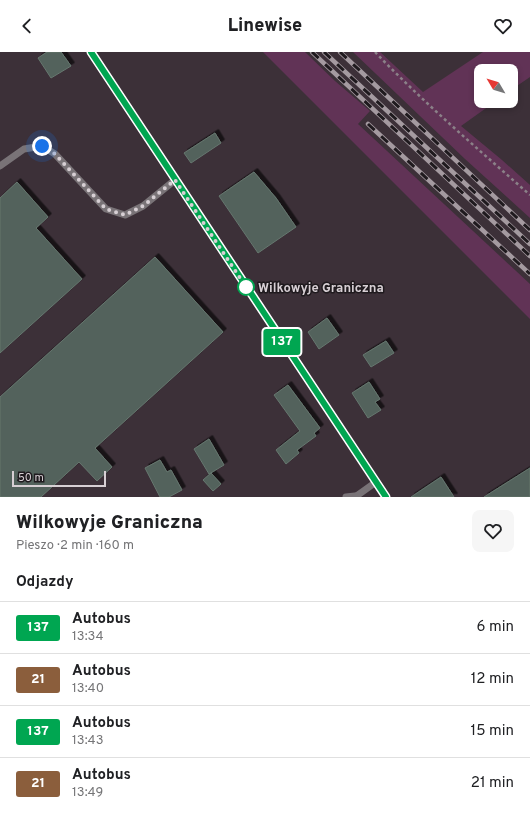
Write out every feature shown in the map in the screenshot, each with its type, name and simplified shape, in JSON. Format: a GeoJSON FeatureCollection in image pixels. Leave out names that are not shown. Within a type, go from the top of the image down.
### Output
{"type":"FeatureCollection","features":[{"type":"Feature","properties":{"kind":"street"},"geometry":{"type":"LineString","coordinates":[[91,52],[386,497]]}},
{"type":"Feature","properties":{"kind":"lane"},"geometry":{"type":"LineString","coordinates":[[0,166],[24,149],[42,146],[55,154],[106,209],[125,215],[143,206],[175,180]]}},
{"type":"Feature","properties":{"kind":"lane"},"geometry":{"type":"LineString","coordinates":[[346,497],[355,496],[376,482]]}},
{"type":"Feature","properties":{"kind":"path"},"geometry":{"type":"LineString","coordinates":[[375,52],[433,109],[530,195]]}},
{"type":"Feature","properties":{"kind":"shaded area"},"geometry":{"type":"Polygon","coordinates":[[[263,52],[305,52],[335,81],[370,111],[358,124],[530,284],[530,319],[263,52]]]}},
{"type":"Feature","properties":{"kind":"shaded area"},"geometry":{"type":"Polygon","coordinates":[[[353,52],[380,52],[423,92],[483,52],[530,52],[530,77],[518,85],[518,64],[474,64],[474,108],[486,108],[461,126],[530,185],[530,218],[465,159],[353,52]]]}},
{"type":"Feature","properties":{"kind":"building"},"geometry":{"type":"Polygon","coordinates":[[[47,52],[61,52],[71,66],[51,78],[38,58],[47,52]]]}},
{"type":"Feature","properties":{"kind":"building"},"geometry":{"type":"Polygon","coordinates":[[[215,133],[221,143],[191,163],[184,153],[215,133]]]}},
{"type":"Feature","properties":{"kind":"building"},"geometry":{"type":"Polygon","coordinates":[[[254,172],[276,198],[296,227],[258,253],[219,196],[254,172]]]}},
{"type":"Feature","properties":{"kind":"building"},"geometry":{"type":"Polygon","coordinates":[[[17,182],[48,217],[36,228],[82,279],[0,353],[0,198],[17,182]]]}},
{"type":"Feature","properties":{"kind":"building"},"geometry":{"type":"Polygon","coordinates":[[[155,257],[223,332],[95,448],[112,467],[97,481],[79,462],[41,497],[0,497],[0,397],[155,257]]]}},
{"type":"Feature","properties":{"kind":"building"},"geometry":{"type":"Polygon","coordinates":[[[327,318],[339,335],[319,349],[308,332],[327,318]]]}},
{"type":"Feature","properties":{"kind":"building"},"geometry":{"type":"Polygon","coordinates":[[[386,341],[394,353],[371,367],[363,355],[386,341]]]}},
{"type":"Feature","properties":{"kind":"building"},"geometry":{"type":"Polygon","coordinates":[[[369,382],[380,399],[375,402],[381,410],[368,418],[352,393],[369,382]]]}},
{"type":"Feature","properties":{"kind":"building"},"geometry":{"type":"Polygon","coordinates":[[[288,385],[320,428],[314,433],[316,436],[297,450],[299,453],[286,464],[276,450],[300,431],[274,395],[288,385]]]}},
{"type":"Feature","properties":{"kind":"building"},"geometry":{"type":"Polygon","coordinates":[[[209,439],[224,465],[209,474],[194,449],[209,439]]]}},
{"type":"Feature","properties":{"kind":"building"},"geometry":{"type":"Polygon","coordinates":[[[160,460],[167,472],[171,470],[182,490],[169,497],[160,497],[145,468],[160,460]]]}},
{"type":"Feature","properties":{"kind":"building"},"geometry":{"type":"Polygon","coordinates":[[[530,468],[530,497],[484,497],[530,468]]]}},
{"type":"Feature","properties":{"kind":"building"},"geometry":{"type":"Polygon","coordinates":[[[211,473],[221,484],[213,491],[203,480],[211,473]]]}},
{"type":"Feature","properties":{"kind":"building"},"geometry":{"type":"Polygon","coordinates":[[[441,477],[454,497],[411,497],[441,477]]]}},
{"type":"Feature","properties":{"kind":"railway"},"geometry":{"type":"LineString","coordinates":[[312,52],[530,256]]}},
{"type":"Feature","properties":{"kind":"railway"},"geometry":{"type":"LineString","coordinates":[[324,52],[530,244]]}},
{"type":"Feature","properties":{"kind":"railway"},"geometry":{"type":"LineString","coordinates":[[340,52],[530,230]]}},
{"type":"Feature","properties":{"kind":"railway"},"geometry":{"type":"LineString","coordinates":[[368,124],[530,274]]}},
{"type":"Feature","properties":{"kind":"bus line","name":"137"},"geometry":{"type":"LineString","coordinates":[[91,52],[386,497]]}},
{"type":"Feature","properties":{"kind":"place","name":"Wilkowyje Graniczna"},"geometry":{"type":"Point","coordinates":[246,287]}},
{"type":"Feature","properties":{"kind":"route"},"geometry":{"type":"LineString","coordinates":[[42,146],[55,154],[106,209],[125,215],[143,206],[175,180],[246,287]]}}]}
